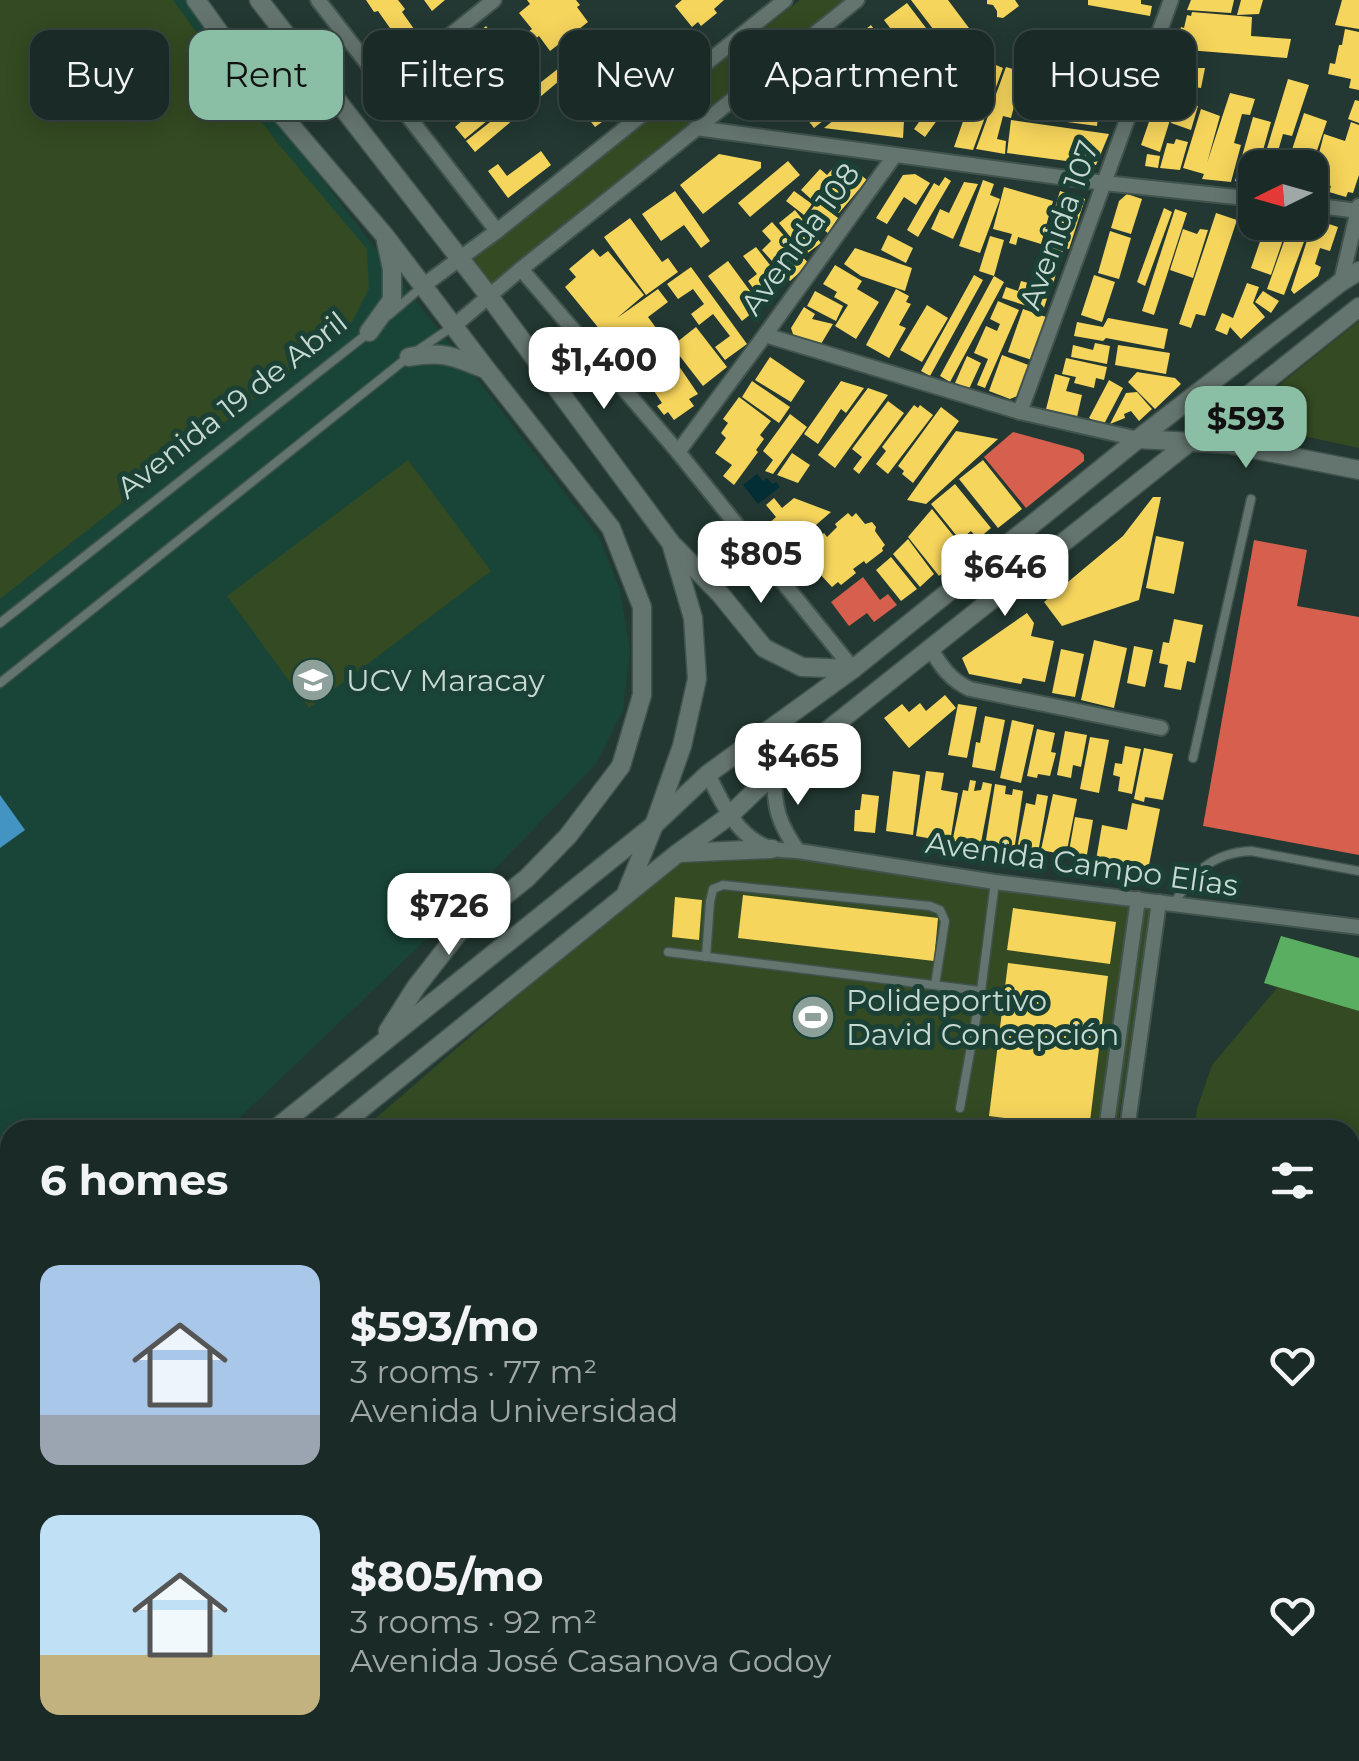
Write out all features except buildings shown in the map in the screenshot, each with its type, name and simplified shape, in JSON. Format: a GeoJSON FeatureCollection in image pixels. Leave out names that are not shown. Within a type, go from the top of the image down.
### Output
{"type":"FeatureCollection","features":[{"type":"Feature","properties":{"kind":"street"},"geometry":{"type":"LineString","coordinates":[[196,0],[259,88],[385,236],[611,528],[642,607],[642,695],[620,766],[568,836],[527,878],[459,932],[416,986],[379,1044]]}},
{"type":"Feature","properties":{"kind":"street"},"geometry":{"type":"LineString","coordinates":[[259,0],[489,296],[672,543],[764,648],[802,667],[854,669]]}},
{"type":"Feature","properties":{"kind":"street"},"geometry":{"type":"LineString","coordinates":[[318,0],[363,57]]}},
{"type":"Feature","properties":{"kind":"street"},"geometry":{"type":"LineString","coordinates":[[456,30],[494,0]]}},
{"type":"Feature","properties":{"kind":"street","name":"Avenida 19 de Abril"},"geometry":{"type":"LineString","coordinates":[[424,286],[786,0]]}},
{"type":"Feature","properties":{"kind":"street"},"geometry":{"type":"LineString","coordinates":[[454,325],[857,0]]}},
{"type":"Feature","properties":{"kind":"street","name":"Avenida 107"},"geometry":{"type":"LineString","coordinates":[[1020,412],[1171,0]]}},
{"type":"Feature","properties":{"kind":"street"},"geometry":{"type":"LineString","coordinates":[[412,120],[497,231]]}},
{"type":"Feature","properties":{"kind":"street"},"geometry":{"type":"LineString","coordinates":[[696,128],[1238,198]]}},
{"type":"Feature","properties":{"kind":"street","name":"Avenida 108"},"geometry":{"type":"LineString","coordinates":[[678,452],[895,155]]}},
{"type":"Feature","properties":{"kind":"street"},"geometry":{"type":"LineString","coordinates":[[1328,206],[1358,209],[1341,282]]}},
{"type":"Feature","properties":{"kind":"street"},"geometry":{"type":"LineString","coordinates":[[370,332],[392,300],[392,269],[385,236]]}},
{"type":"Feature","properties":{"kind":"street"},"geometry":{"type":"LineString","coordinates":[[521,269],[678,452],[854,669]]}},
{"type":"Feature","properties":{"kind":"street"},"geometry":{"type":"LineString","coordinates":[[286,1120],[654,825],[708,774],[854,669],[1138,439],[1359,272]]}},
{"type":"Feature","properties":{"kind":"street"},"geometry":{"type":"LineString","coordinates":[[347,1120],[729,816],[774,773],[1359,308]]}},
{"type":"Feature","properties":{"kind":"street"},"geometry":{"type":"LineString","coordinates":[[765,335],[1020,412],[1138,439],[1228,444],[1359,470]]}},
{"type":"Feature","properties":{"kind":"street"},"geometry":{"type":"LineString","coordinates":[[408,356],[433,352],[486,370]]}},
{"type":"Feature","properties":{"kind":"street"},"geometry":{"type":"LineString","coordinates":[[624,896],[682,746],[697,679],[693,618],[672,543]]}},
{"type":"Feature","properties":{"kind":"street"},"geometry":{"type":"LineString","coordinates":[[930,648],[945,672],[970,689],[1161,728]]}},
{"type":"Feature","properties":{"kind":"street"},"geometry":{"type":"LineString","coordinates":[[774,773],[774,804],[798,850]]}},
{"type":"Feature","properties":{"kind":"street"},"geometry":{"type":"LineString","coordinates":[[708,774],[729,816],[772,849]]}},
{"type":"Feature","properties":{"kind":"street"},"geometry":{"type":"LineString","coordinates":[[678,853],[772,849]]}},
{"type":"Feature","properties":{"kind":"street","name":"Avenida Campo Elías"},"geometry":{"type":"LineString","coordinates":[[772,849],[994,882],[1359,928]]}},
{"type":"Feature","properties":{"kind":"street"},"geometry":{"type":"LineString","coordinates":[[1107,1120],[1138,898]]}},
{"type":"Feature","properties":{"kind":"street"},"geometry":{"type":"LineString","coordinates":[[1129,1120],[1166,903]]}},
{"type":"Feature","properties":{"kind":"lane","name":"Avenida 19 de Abril"},"geometry":{"type":"LineString","coordinates":[[0,623],[424,286]]}},
{"type":"Feature","properties":{"kind":"lane"},"geometry":{"type":"LineString","coordinates":[[0,683],[408,356],[454,325]]}},
{"type":"Feature","properties":{"kind":"lane"},"geometry":{"type":"LineString","coordinates":[[1193,758],[1251,498]]}},
{"type":"Feature","properties":{"kind":"lane"},"geometry":{"type":"LineString","coordinates":[[1166,903],[1194,874],[1219,856],[1234,852],[1250,851],[1359,871]]}},
{"type":"Feature","properties":{"kind":"lane"},"geometry":{"type":"LineString","coordinates":[[960,1108],[982,990],[994,882]]}},
{"type":"Feature","properties":{"kind":"lane"},"geometry":{"type":"LineString","coordinates":[[706,956],[710,902],[713,890],[723,884],[930,906],[940,910],[944,921],[936,985]]}},
{"type":"Feature","properties":{"kind":"lane"},"geometry":{"type":"LineString","coordinates":[[668,952],[982,990]]}},
{"type":"Feature","properties":{"kind":"shaded area","name":"UCV Maracay"},"geometry":{"type":"Polygon","coordinates":[[[0,0],[188,0],[210,30],[189,30],[189,120],[277,120],[599,537],[620,590],[630,651],[623,710],[596,764],[439,927],[237,1120],[0,1120],[0,0]]]}},
{"type":"Feature","properties":{"kind":"shaded area"},"geometry":{"type":"Polygon","coordinates":[[[0,0],[173,0],[195,30],[189,30],[189,120],[261,120],[367,249],[369,289],[352,322],[0,599],[0,0]]]}},
{"type":"Feature","properties":{"kind":"shaded area"},"geometry":{"type":"Polygon","coordinates":[[[800,0],[850,0],[812,30],[762,30],[800,0]]]}},
{"type":"Feature","properties":{"kind":"shaded area"},"geometry":{"type":"Polygon","coordinates":[[[730,55],[730,96],[710,112],[710,71],[730,55]]]}},
{"type":"Feature","properties":{"kind":"shaded area"},"geometry":{"type":"Polygon","coordinates":[[[648,120],[699,120],[490,287],[469,261],[648,120]]]}},
{"type":"Feature","properties":{"kind":"shaded area"},"geometry":{"type":"Polygon","coordinates":[[[1359,321],[1359,448],[1234,421],[1359,321]]]}},
{"type":"Feature","properties":{"kind":"shaded area"},"geometry":{"type":"Polygon","coordinates":[[[408,460],[491,571],[309,708],[227,596],[408,460]]]}},
{"type":"Feature","properties":{"kind":"shaded area","name":"Polideportivo David Concepción"},"geometry":{"type":"Polygon","coordinates":[[[691,846],[1151,905],[1119,1120],[374,1120],[691,846]]]}},
{"type":"Feature","properties":{"kind":"shaded area"},"geometry":{"type":"Polygon","coordinates":[[[1281,936],[1359,958],[1359,1120],[1195,1120],[1212,1065],[1277,988],[1264,983],[1281,936]]]}},
{"type":"Feature","properties":{"kind":"water"},"geometry":{"type":"Polygon","coordinates":[[[757,474],[763,481],[767,478],[780,487],[758,504],[743,485],[757,474]]]}},
{"type":"Feature","properties":{"kind":"place","name":"UCV Maracay"},"geometry":{"type":"Point","coordinates":[313,680]}},
{"type":"Feature","properties":{"kind":"place","name":"Polideportivo David Concepción"},"geometry":{"type":"Point","coordinates":[813,1017]}}]}
